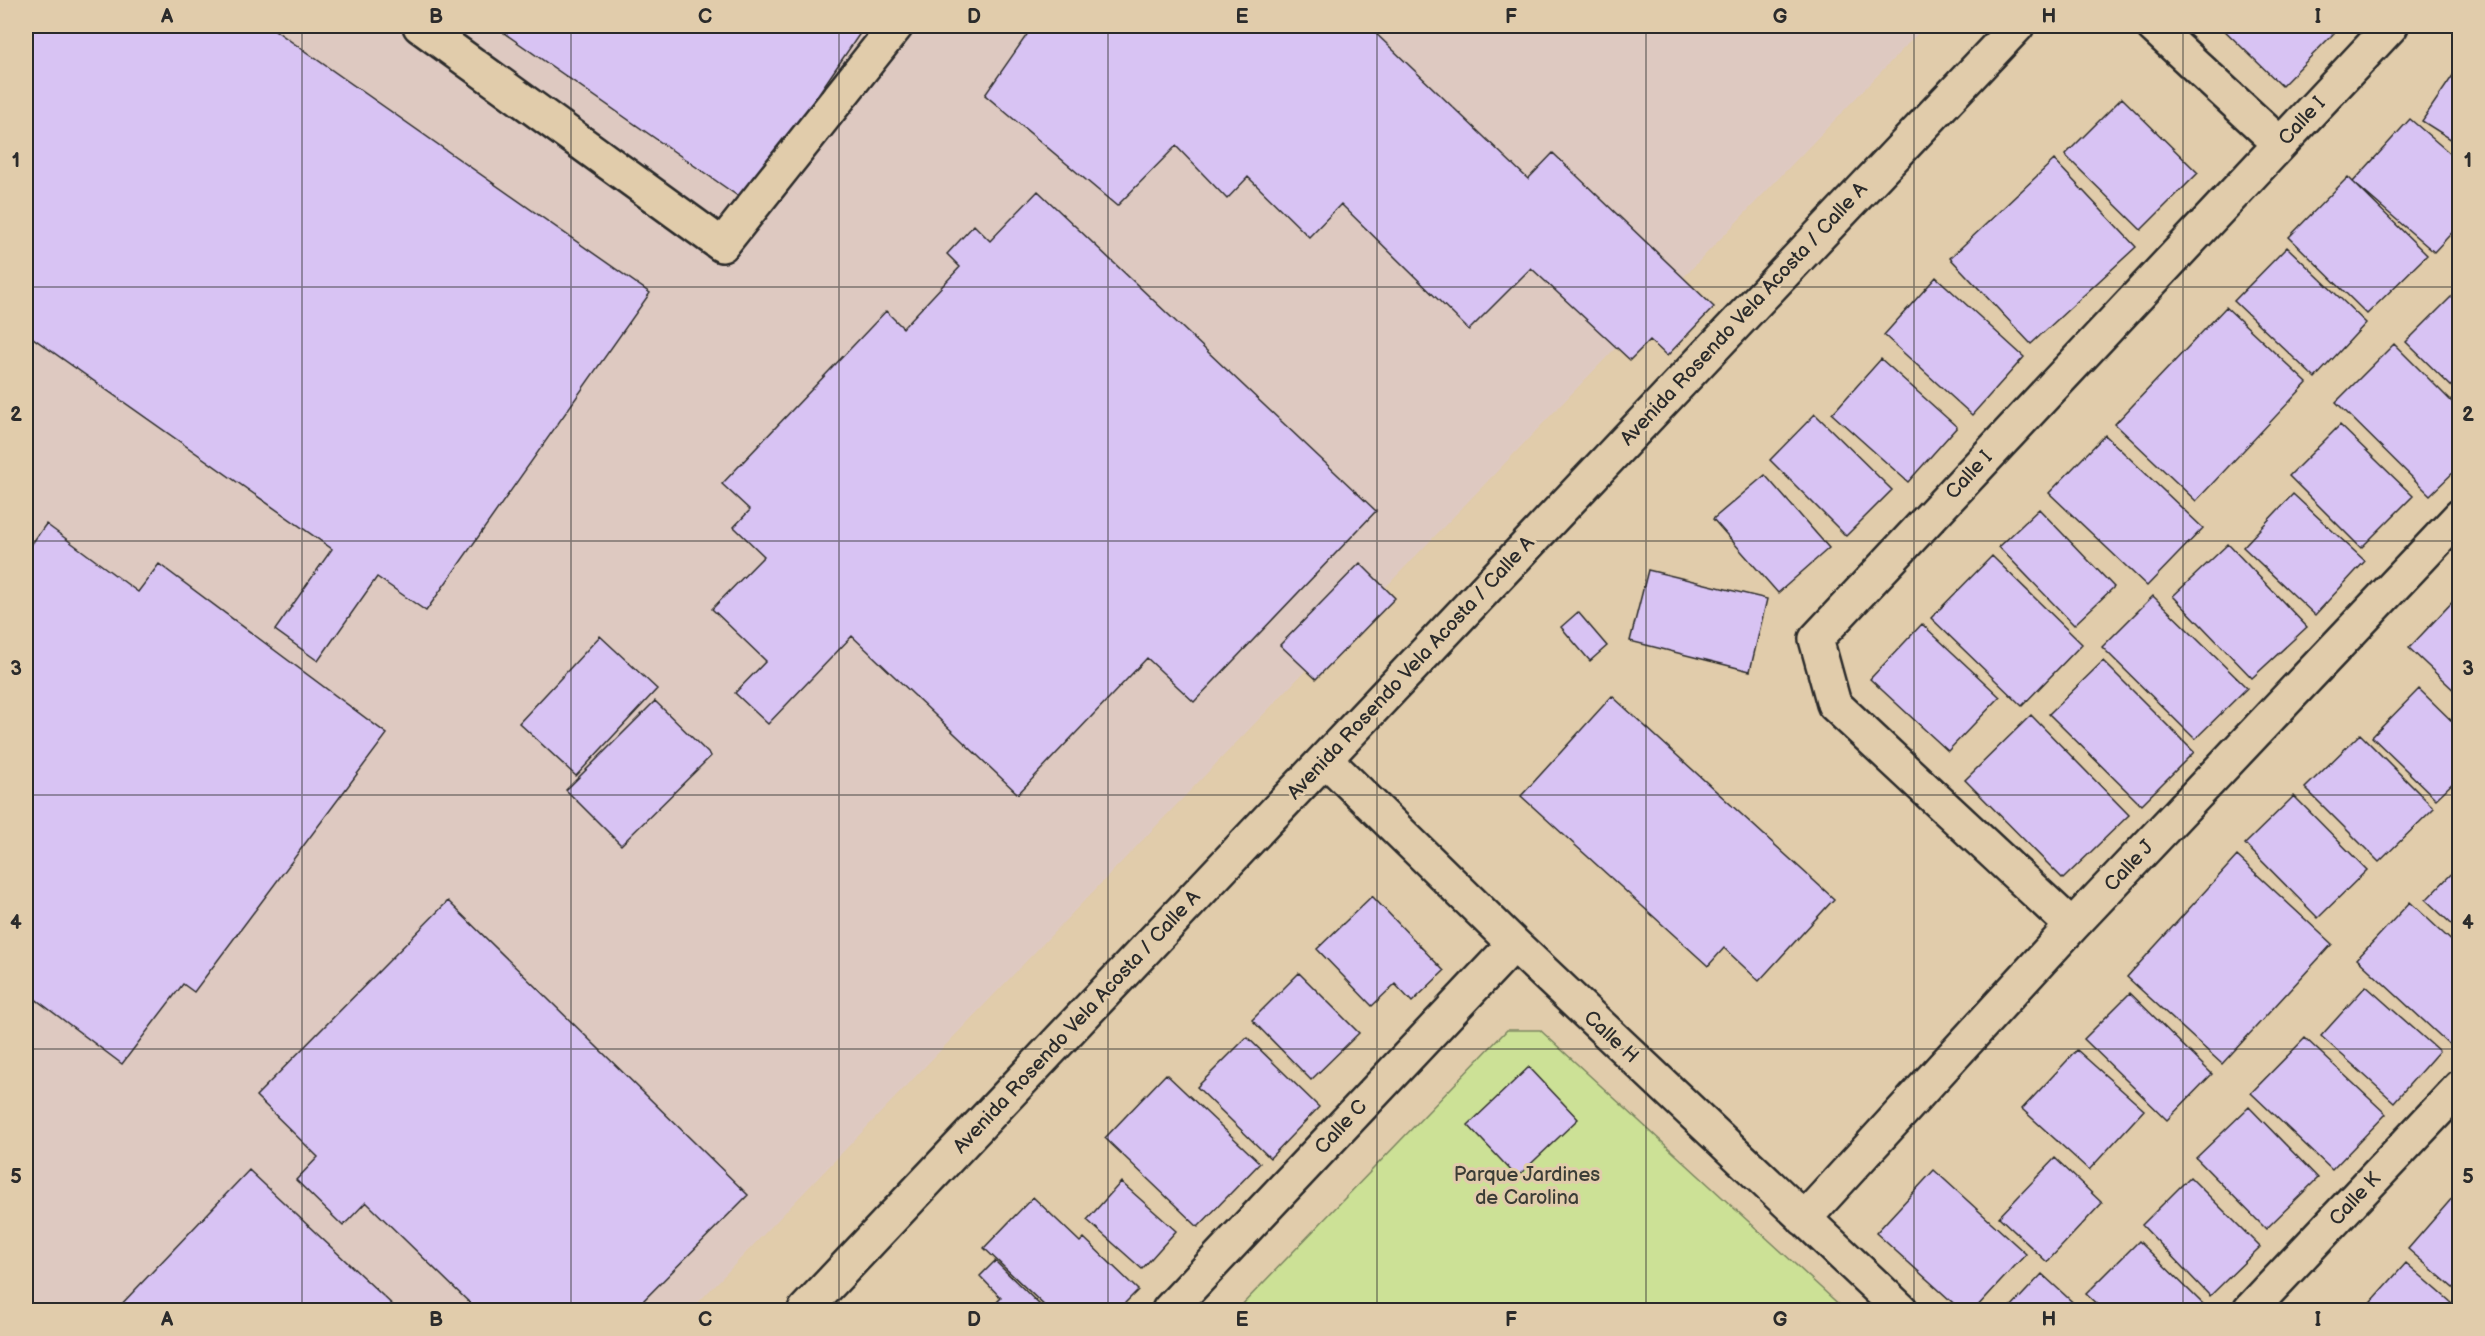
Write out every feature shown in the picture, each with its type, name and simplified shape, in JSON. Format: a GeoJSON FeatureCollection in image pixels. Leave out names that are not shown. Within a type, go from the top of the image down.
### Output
{"type":"FeatureCollection","features":[{"type":"Feature","properties":{"kind":"street"},"geometry":{"type":"LineString","coordinates":[[420,26],[722,245],[896,26]]}},
{"type":"Feature","properties":{"kind":"street","name":"Avenida Rosendo Vela Acosta / Calle A"},"geometry":{"type":"LineString","coordinates":[[805,1311],[2017,26]]}},
{"type":"Feature","properties":{"kind":"street"},"geometry":{"type":"LineString","coordinates":[[2153,26],[2280,144]]}},
{"type":"Feature","properties":{"kind":"street","name":"Calle I"},"geometry":{"type":"LineString","coordinates":[[2072,926],[1834,704],[1816,639],[2391,26]]}},
{"type":"Feature","properties":{"kind":"street","name":"Calle J"},"geometry":{"type":"LineString","coordinates":[[1804,1219],[2072,926],[2460,516]]}},
{"type":"Feature","properties":{"kind":"street","name":"Calle H"},"geometry":{"type":"LineString","coordinates":[[1325,759],[1514,944],[1901,1311]]}},
{"type":"Feature","properties":{"kind":"street","name":"Calle C"},"geometry":{"type":"LineString","coordinates":[[1168,1311],[1514,944]]}},
{"type":"Feature","properties":{"kind":"street","name":"Calle K"},"geometry":{"type":"LineString","coordinates":[[2250,1311],[2460,1087]]}},
{"type":"Feature","properties":{"kind":"shaded area"},"geometry":{"type":"Polygon","coordinates":[[[26,26],[1925,26],[691,1310],[26,1310],[26,26]]]}},
{"type":"Feature","properties":{"kind":"green space","name":"Parque Jardines de Carolina"},"geometry":{"type":"Polygon","coordinates":[[[1507,1030],[1540,1030],[1845,1310],[1237,1310],[1507,1030]]]}},
{"type":"Feature","properties":{"kind":"building"},"geometry":{"type":"Polygon","coordinates":[[[26,26],[269,26],[650,293],[426,611],[377,577],[318,661],[275,630],[332,549],[26,333],[26,26]]]}},
{"type":"Feature","properties":{"kind":"building"},"geometry":{"type":"Polygon","coordinates":[[[494,26],[865,26],[745,201],[494,26]]]}},
{"type":"Feature","properties":{"kind":"building"},"geometry":{"type":"Polygon","coordinates":[[[1033,26],[1368,26],[1528,179],[1553,153],[1714,307],[1667,356],[1650,340],[1630,360],[1531,268],[1469,330],[1341,204],[1309,237],[1248,177],[1227,199],[1176,146],[1117,206],[985,95],[1033,26]]]}},
{"type":"Feature","properties":{"kind":"building"},"geometry":{"type":"Polygon","coordinates":[[[2220,26],[2331,26],[2336,31],[2282,86],[2220,26]]]}},
{"type":"Feature","properties":{"kind":"building"},"geometry":{"type":"Polygon","coordinates":[[[2460,65],[2460,145],[2422,121],[2460,65]]]}},
{"type":"Feature","properties":{"kind":"building"},"geometry":{"type":"Polygon","coordinates":[[[2122,98],[2198,173],[2141,230],[2065,155],[2122,98]]]}},
{"type":"Feature","properties":{"kind":"building"},"geometry":{"type":"Polygon","coordinates":[[[2410,119],[2460,162],[2460,224],[2434,252],[2353,182],[2410,119]]]}},
{"type":"Feature","properties":{"kind":"building"},"geometry":{"type":"Polygon","coordinates":[[[2054,160],[2136,247],[2031,344],[1950,258],[2054,160]]]}},
{"type":"Feature","properties":{"kind":"building"},"geometry":{"type":"Polygon","coordinates":[[[2348,177],[2427,255],[2367,314],[2289,237],[2348,177]]]}},
{"type":"Feature","properties":{"kind":"building"},"geometry":{"type":"Polygon","coordinates":[[[1038,191],[1376,511],[1194,702],[1147,658],[1018,794],[852,636],[768,724],[735,693],[766,661],[712,609],[764,556],[734,527],[750,510],[722,484],[886,311],[903,328],[960,267],[947,254],[974,225],[990,241],[1038,191]]]}},
{"type":"Feature","properties":{"kind":"building"},"geometry":{"type":"Polygon","coordinates":[[[2287,247],[2366,323],[2315,378],[2234,301],[2287,247]]]}},
{"type":"Feature","properties":{"kind":"building"},"geometry":{"type":"Polygon","coordinates":[[[1936,277],[2024,357],[1972,415],[1884,335],[1936,277]]]}},
{"type":"Feature","properties":{"kind":"building"},"geometry":{"type":"Polygon","coordinates":[[[2460,288],[2460,395],[2406,342],[2460,288]]]}},
{"type":"Feature","properties":{"kind":"building"},"geometry":{"type":"Polygon","coordinates":[[[2226,307],[2307,383],[2196,501],[2115,424],[2226,307]]]}},
{"type":"Feature","properties":{"kind":"building"},"geometry":{"type":"Polygon","coordinates":[[[2394,344],[2460,410],[2460,466],[2430,495],[2336,402],[2394,344]]]}},
{"type":"Feature","properties":{"kind":"building"},"geometry":{"type":"Polygon","coordinates":[[[1881,359],[1957,427],[1908,482],[1832,414],[1881,359]]]}},
{"type":"Feature","properties":{"kind":"building"},"geometry":{"type":"Polygon","coordinates":[[[1815,414],[1892,490],[1846,536],[1770,460],[1815,414]]]}},
{"type":"Feature","properties":{"kind":"building"},"geometry":{"type":"Polygon","coordinates":[[[2340,425],[2413,496],[2361,548],[2289,476],[2340,425]]]}},
{"type":"Feature","properties":{"kind":"building"},"geometry":{"type":"Polygon","coordinates":[[[2105,435],[2203,528],[2147,586],[2049,493],[2105,435]]]}},
{"type":"Feature","properties":{"kind":"building"},"geometry":{"type":"Polygon","coordinates":[[[1765,475],[1829,548],[1778,593],[1713,519],[1765,475]]]}},
{"type":"Feature","properties":{"kind":"building"},"geometry":{"type":"Polygon","coordinates":[[[2293,494],[2365,561],[2315,615],[2243,547],[2293,494]]]}},
{"type":"Feature","properties":{"kind":"building"},"geometry":{"type":"Polygon","coordinates":[[[2039,509],[2114,587],[2074,625],[1999,547],[2039,509]]]}},
{"type":"Feature","properties":{"kind":"building"},"geometry":{"type":"Polygon","coordinates":[[[46,524],[138,592],[159,564],[387,734],[194,992],[183,984],[122,1064],[26,992],[26,552],[46,524]]]}},
{"type":"Feature","properties":{"kind":"building"},"geometry":{"type":"Polygon","coordinates":[[[2228,544],[2307,627],[2252,678],[2173,596],[2228,544]]]}},
{"type":"Feature","properties":{"kind":"building"},"geometry":{"type":"Polygon","coordinates":[[[1992,556],[2082,644],[2022,706],[1931,618],[1992,556]]]}},
{"type":"Feature","properties":{"kind":"building"},"geometry":{"type":"Polygon","coordinates":[[[1360,563],[1395,598],[1316,679],[1280,645],[1360,563]]]}},
{"type":"Feature","properties":{"kind":"building"},"geometry":{"type":"Polygon","coordinates":[[[1648,570],[1767,599],[1750,671],[1630,641],[1648,570]]]}},
{"type":"Feature","properties":{"kind":"building"},"geometry":{"type":"Polygon","coordinates":[[[2460,594],[2460,696],[2409,648],[2460,594]]]}},
{"type":"Feature","properties":{"kind":"building"},"geometry":{"type":"Polygon","coordinates":[[[2153,596],[2247,688],[2195,739],[2102,647],[2153,596]]]}},
{"type":"Feature","properties":{"kind":"building"},"geometry":{"type":"Polygon","coordinates":[[[1578,612],[1607,646],[1590,661],[1561,627],[1578,612]]]}},
{"type":"Feature","properties":{"kind":"building"},"geometry":{"type":"Polygon","coordinates":[[[1922,624],[2000,697],[1948,751],[1870,679],[1922,624]]]}},
{"type":"Feature","properties":{"kind":"building"},"geometry":{"type":"Polygon","coordinates":[[[600,636],[657,689],[576,776],[519,723],[600,636]]]}},
{"type":"Feature","properties":{"kind":"building"},"geometry":{"type":"Polygon","coordinates":[[[2103,661],[2194,752],[2141,805],[2049,714],[2103,661]]]}},
{"type":"Feature","properties":{"kind":"building"},"geometry":{"type":"Polygon","coordinates":[[[2419,689],[2460,729],[2460,776],[2436,799],[2372,737],[2419,689]]]}},
{"type":"Feature","properties":{"kind":"building"},"geometry":{"type":"Polygon","coordinates":[[[1612,696],[1834,899],[1759,981],[1724,948],[1708,966],[1521,796],[1612,696]]]}},
{"type":"Feature","properties":{"kind":"building"},"geometry":{"type":"Polygon","coordinates":[[[655,701],[711,756],[621,845],[566,790],[655,701]]]}},
{"type":"Feature","properties":{"kind":"building"},"geometry":{"type":"Polygon","coordinates":[[[2031,715],[2129,815],[2063,879],[1965,780],[2031,715]]]}},
{"type":"Feature","properties":{"kind":"building"},"geometry":{"type":"Polygon","coordinates":[[[2360,734],[2434,808],[2379,862],[2305,788],[2360,734]]]}},
{"type":"Feature","properties":{"kind":"building"},"geometry":{"type":"Polygon","coordinates":[[[2294,796],[2367,870],[2318,918],[2245,844],[2294,796]]]}},
{"type":"Feature","properties":{"kind":"building"},"geometry":{"type":"Polygon","coordinates":[[[2237,856],[2332,944],[2222,1064],[2127,977],[2237,856]]]}},
{"type":"Feature","properties":{"kind":"building"},"geometry":{"type":"Polygon","coordinates":[[[2460,865],[2460,932],[2426,900],[2460,865]]]}},
{"type":"Feature","properties":{"kind":"building"},"geometry":{"type":"Polygon","coordinates":[[[1372,896],[1444,971],[1412,1002],[1395,984],[1372,1006],[1317,949],[1372,896]]]}},
{"type":"Feature","properties":{"kind":"building"},"geometry":{"type":"Polygon","coordinates":[[[448,901],[748,1195],[634,1310],[477,1310],[366,1202],[343,1226],[296,1180],[318,1157],[256,1096],[448,901]]]}},
{"type":"Feature","properties":{"kind":"building"},"geometry":{"type":"Polygon","coordinates":[[[2410,902],[2460,949],[2460,1035],[2450,1045],[2357,959],[2410,902]]]}},
{"type":"Feature","properties":{"kind":"building"},"geometry":{"type":"Polygon","coordinates":[[[1299,973],[1359,1033],[1311,1080],[1252,1020],[1299,973]]]}},
{"type":"Feature","properties":{"kind":"building"},"geometry":{"type":"Polygon","coordinates":[[[2366,986],[2439,1051],[2394,1102],[2321,1036],[2366,986]]]}},
{"type":"Feature","properties":{"kind":"building"},"geometry":{"type":"Polygon","coordinates":[[[26,992],[36,1000],[26,1014],[26,992]]]}},
{"type":"Feature","properties":{"kind":"building"},"geometry":{"type":"Polygon","coordinates":[[[2130,993],[2212,1074],[2167,1120],[2084,1039],[2130,993]]]}},
{"type":"Feature","properties":{"kind":"building"},"geometry":{"type":"Polygon","coordinates":[[[1247,1037],[1319,1107],[1270,1158],[1197,1087],[1247,1037]]]}},
{"type":"Feature","properties":{"kind":"building"},"geometry":{"type":"Polygon","coordinates":[[[2305,1038],[2386,1114],[2332,1170],[2251,1093],[2305,1038]]]}},
{"type":"Feature","properties":{"kind":"building"},"geometry":{"type":"Polygon","coordinates":[[[2077,1050],[2144,1110],[2089,1170],[2022,1109],[2077,1050]]]}},
{"type":"Feature","properties":{"kind":"building"},"geometry":{"type":"Polygon","coordinates":[[[1529,1067],[1578,1119],[1517,1177],[1468,1125],[1529,1067]]]}},
{"type":"Feature","properties":{"kind":"building"},"geometry":{"type":"Polygon","coordinates":[[[1166,1074],[1260,1163],[1198,1227],[1105,1138],[1166,1074]]]}},
{"type":"Feature","properties":{"kind":"building"},"geometry":{"type":"Polygon","coordinates":[[[2249,1107],[2318,1178],[2266,1229],[2196,1158],[2249,1107]]]}},
{"type":"Feature","properties":{"kind":"building"},"geometry":{"type":"Polygon","coordinates":[[[2055,1158],[2102,1203],[2047,1262],[1999,1217],[2055,1158]]]}},
{"type":"Feature","properties":{"kind":"building"},"geometry":{"type":"Polygon","coordinates":[[[249,1170],[398,1310],[116,1310],[249,1170]]]}},
{"type":"Feature","properties":{"kind":"building"},"geometry":{"type":"Polygon","coordinates":[[[1934,1170],[2026,1254],[1974,1310],[1961,1310],[1876,1233],[1934,1170]]]}},
{"type":"Feature","properties":{"kind":"building"},"geometry":{"type":"Polygon","coordinates":[[[2190,1177],[2260,1247],[2210,1296],[2142,1225],[2190,1177]]]}},
{"type":"Feature","properties":{"kind":"building"},"geometry":{"type":"Polygon","coordinates":[[[1121,1182],[1176,1231],[1142,1269],[1087,1220],[1121,1182]]]}},
{"type":"Feature","properties":{"kind":"building"},"geometry":{"type":"Polygon","coordinates":[[[1033,1197],[1080,1242],[1084,1238],[1138,1290],[1118,1310],[1049,1310],[984,1248],[1033,1197]]]}},
{"type":"Feature","properties":{"kind":"building"},"geometry":{"type":"Polygon","coordinates":[[[2453,1197],[2460,1203],[2460,1294],[2408,1249],[2453,1197]]]}},
{"type":"Feature","properties":{"kind":"building"},"geometry":{"type":"Polygon","coordinates":[[[2139,1241],[2204,1305],[2198,1310],[2103,1310],[2086,1294],[2139,1241]]]}},
{"type":"Feature","properties":{"kind":"building"},"geometry":{"type":"Polygon","coordinates":[[[995,1261],[1045,1310],[989,1310],[1001,1298],[980,1276],[995,1261]]]}},
{"type":"Feature","properties":{"kind":"building"},"geometry":{"type":"Polygon","coordinates":[[[2406,1263],[2460,1310],[2364,1310],[2406,1263]]]}},
{"type":"Feature","properties":{"kind":"building"},"geometry":{"type":"Polygon","coordinates":[[[2042,1274],[2081,1310],[2008,1310],[2042,1274]]]}}]}
